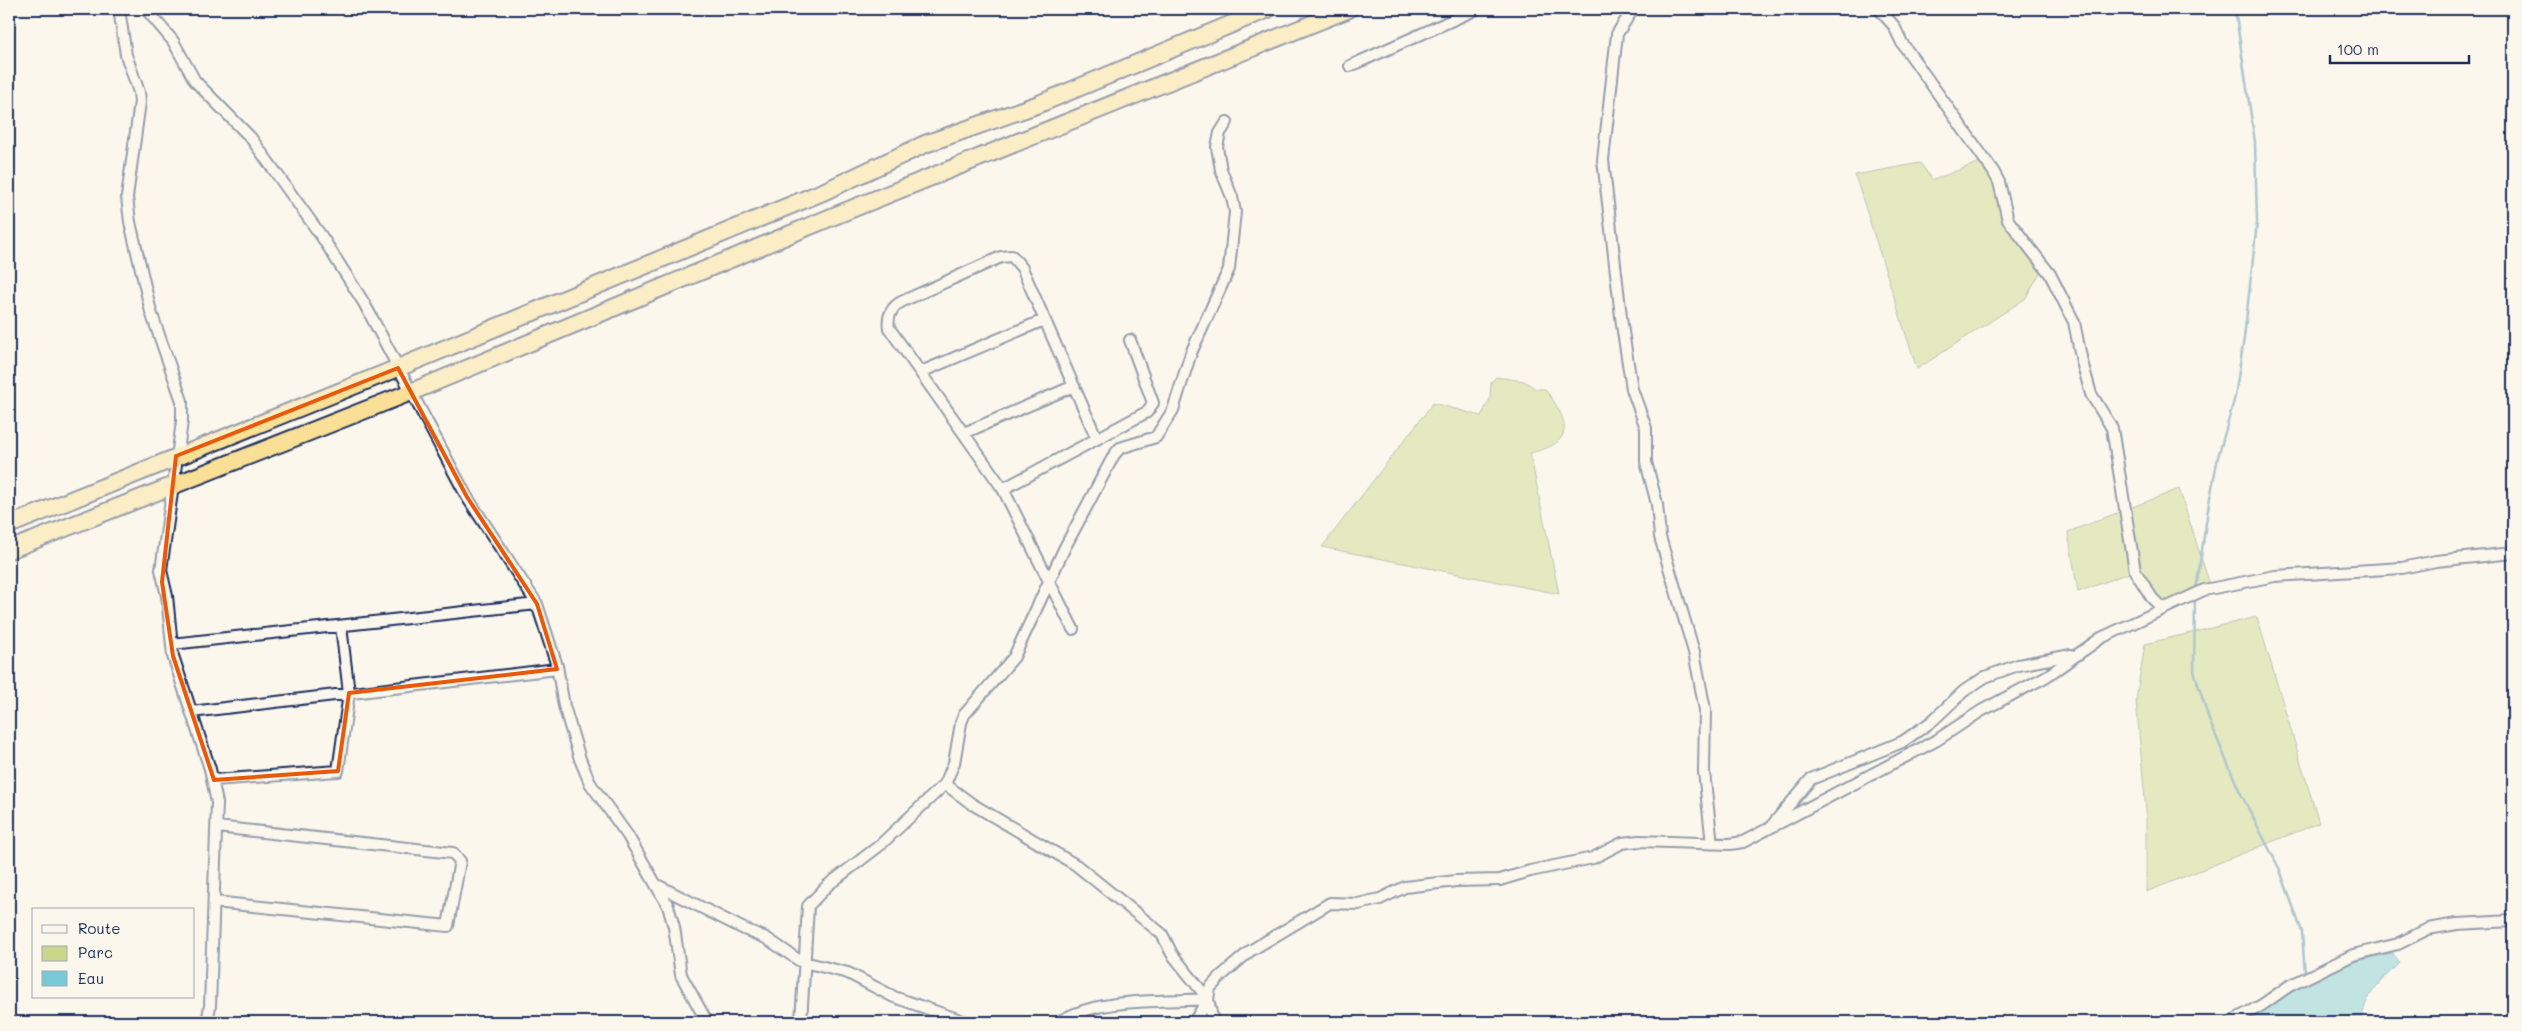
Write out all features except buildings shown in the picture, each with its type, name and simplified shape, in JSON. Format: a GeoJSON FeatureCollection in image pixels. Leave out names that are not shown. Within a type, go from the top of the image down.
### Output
{"type":"FeatureCollection","features":[{"type":"Feature","properties":{"kind":"highway"},"geometry":{"type":"LineString","coordinates":[[9,524],[398,368],[825,191],[925,144],[1039,104],[1268,9]]}},
{"type":"Feature","properties":{"kind":"highway"},"geometry":{"type":"LineString","coordinates":[[9,550],[411,392],[834,216],[1348,9]]}},
{"type":"Feature","properties":{"kind":"street"},"geometry":{"type":"LineString","coordinates":[[119,9],[126,55],[139,92],[140,102],[127,198],[130,222],[151,312],[182,401],[182,422],[161,570],[167,596],[173,656],[214,780],[217,827],[210,1006],[206,1022]]}},
{"type":"Feature","properties":{"kind":"street"},"geometry":{"type":"LineString","coordinates":[[146,9],[173,41],[195,81],[251,138],[322,237],[364,303],[467,497],[537,604],[557,669],[571,734],[590,783],[628,836],[668,906],[674,927],[681,975],[707,1022]]}},
{"type":"Feature","properties":{"kind":"street"},"geometry":{"type":"LineString","coordinates":[[1350,66],[1477,9]]}},
{"type":"Feature","properties":{"kind":"street"},"geometry":{"type":"LineString","coordinates":[[1633,9],[1617,34],[1603,160],[1622,325],[1632,389],[1646,428],[1646,462],[1657,504],[1660,537],[1694,652],[1705,710],[1704,772],[1712,844]]}},
{"type":"Feature","properties":{"kind":"street"},"geometry":{"type":"LineString","coordinates":[[1879,9],[1894,26],[1902,43],[1993,171],[1999,182],[2008,220],[2050,274],[2068,306],[2078,335],[2082,362],[2092,394],[2112,428],[2134,571],[2152,598],[2159,605],[2166,607]]}},
{"type":"Feature","properties":{"kind":"street"},"geometry":{"type":"LineString","coordinates":[[801,1022],[808,906],[815,897],[879,846],[945,784],[954,763],[964,715],[1014,657],[1029,630],[1049,581],[1114,455],[1120,448],[1156,437],[1173,410],[1191,353],[1229,270],[1235,212],[1232,197],[1221,170],[1218,146],[1220,133],[1227,122]]}},
{"type":"Feature","properties":{"kind":"street"},"geometry":{"type":"LineString","coordinates":[[1073,629],[1003,489],[889,328],[888,319],[891,311],[903,301],[1001,257],[1012,256],[1018,261],[1097,439]]}},
{"type":"Feature","properties":{"kind":"street"},"geometry":{"type":"LineString","coordinates":[[920,372],[1044,320]]}},
{"type":"Feature","properties":{"kind":"street"},"geometry":{"type":"LineString","coordinates":[[1003,489],[1147,412],[1152,407],[1153,403],[1130,340]]}},
{"type":"Feature","properties":{"kind":"street"},"geometry":{"type":"LineString","coordinates":[[964,434],[1074,386]]}},
{"type":"Feature","properties":{"kind":"street"},"geometry":{"type":"LineString","coordinates":[[1194,1022],[1208,999],[1210,988],[1221,976],[1250,951],[1330,903],[1358,904],[1380,899],[1405,887],[1456,881],[1500,880],[1530,871],[1593,858],[1622,843],[1638,841],[1712,844],[1743,842],[1937,740],[1981,711],[2047,676],[2074,654],[2101,638],[2204,590],[2275,576],[2402,568],[2436,561],[2513,553]]}},
{"type":"Feature","properties":{"kind":"street"},"geometry":{"type":"LineString","coordinates":[[172,644],[537,604]]}},
{"type":"Feature","properties":{"kind":"street"},"geometry":{"type":"LineString","coordinates":[[214,780],[338,771],[350,693],[341,626]]}},
{"type":"Feature","properties":{"kind":"street"},"geometry":{"type":"LineString","coordinates":[[1768,829],[1812,779],[1902,742],[1931,722],[1964,691],[1985,677],[2018,665],[2074,654]]}},
{"type":"Feature","properties":{"kind":"street"},"geometry":{"type":"LineString","coordinates":[[190,712],[557,669]]}},
{"type":"Feature","properties":{"kind":"street"},"geometry":{"type":"LineString","coordinates":[[945,784],[972,804],[1076,865],[1162,934],[1172,954],[1208,999],[1214,1022]]}},
{"type":"Feature","properties":{"kind":"street"},"geometry":{"type":"LineString","coordinates":[[214,902],[448,926],[460,861],[453,853],[217,827]]}},
{"type":"Feature","properties":{"kind":"street"},"geometry":{"type":"LineString","coordinates":[[656,885],[744,929],[757,933],[806,963],[848,973],[894,997],[966,1022]]}},
{"type":"Feature","properties":{"kind":"street"},"geometry":{"type":"LineString","coordinates":[[2231,1022],[2262,1005],[2289,986],[2353,955],[2398,944],[2428,928],[2457,924],[2513,921]]}},
{"type":"Feature","properties":{"kind":"street"},"geometry":{"type":"LineString","coordinates":[[1059,1022],[1087,1010],[1104,1007],[1131,1003],[1208,999]]}},
{"type":"Feature","properties":{"kind":"highlighted area"},"geometry":{"type":"Polygon","coordinates":[[[398,368],[467,497],[537,604],[557,669],[349,693],[338,771],[214,780],[173,656],[162,582],[176,456],[398,368]]]}},
{"type":"Feature","properties":{"kind":"green space"},"geometry":{"type":"Polygon","coordinates":[[[1985,160],[2005,211],[2044,266],[2025,299],[1917,369],[1855,175],[1920,163],[1933,180],[1985,160]]]}},
{"type":"Feature","properties":{"kind":"green space"},"geometry":{"type":"Polygon","coordinates":[[[1496,377],[1524,381],[1536,389],[1545,389],[1563,421],[1562,437],[1556,443],[1545,449],[1530,453],[1559,594],[1322,547],[1433,403],[1481,416],[1490,399],[1491,382],[1496,377]]]}},
{"type":"Feature","properties":{"kind":"green space"},"geometry":{"type":"Polygon","coordinates":[[[2179,489],[2211,588],[2166,607],[2134,571],[2078,592],[2068,532],[2179,489]]]}},
{"type":"Feature","properties":{"kind":"green space"},"geometry":{"type":"Polygon","coordinates":[[[2257,617],[2319,823],[2146,892],[2146,811],[2136,700],[2145,644],[2257,617]]]}},
{"type":"Feature","properties":{"kind":"water"},"geometry":{"type":"Polygon","coordinates":[[[2393,953],[2399,963],[2374,989],[2366,1004],[2362,1022],[2243,1022],[2294,991],[2353,962],[2393,953]]]}},
{"type":"Feature","properties":{"kind":"waterway"},"geometry":{"type":"LineString","coordinates":[[2196,590],[2218,457],[2235,397],[2244,338],[2257,223],[2255,142],[2235,9]]}},
{"type":"Feature","properties":{"kind":"waterway"},"geometry":{"type":"LineString","coordinates":[[2195,598],[2194,671],[2209,720],[2239,790],[2280,870],[2302,932],[2305,975]]}}]}
